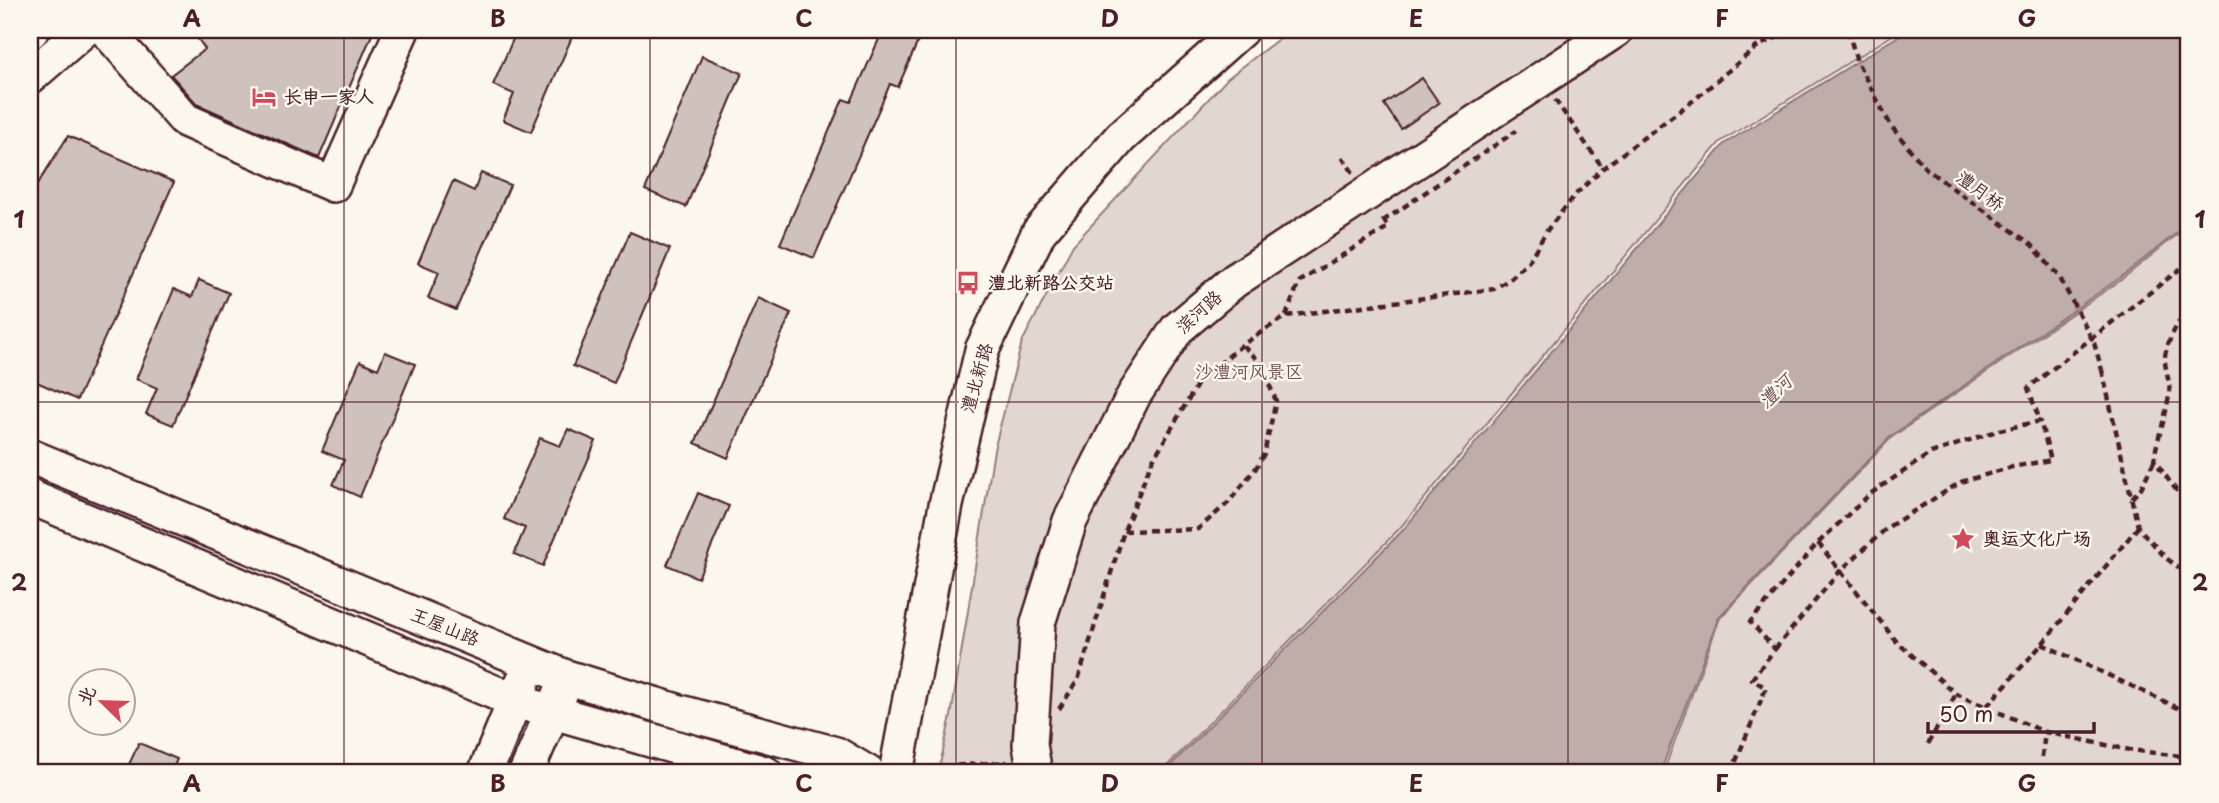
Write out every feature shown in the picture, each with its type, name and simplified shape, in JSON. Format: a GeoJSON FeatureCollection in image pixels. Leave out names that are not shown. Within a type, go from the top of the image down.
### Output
{"type":"FeatureCollection","features":[{"type":"Feature","properties":{"kind":"street"},"geometry":{"type":"LineString","coordinates":[[30,78],[84,30]]}},
{"type":"Feature","properties":{"kind":"street"},"geometry":{"type":"LineString","coordinates":[[106,30],[185,120],[333,184],[402,30]]}},
{"type":"Feature","properties":{"kind":"street","name":"澧北新路"},"geometry":{"type":"LineString","coordinates":[[887,772],[982,350],[1039,232],[1121,137],[1241,30]]}},
{"type":"Feature","properties":{"kind":"street","name":"滨河路"},"geometry":{"type":"LineString","coordinates":[[1032,760],[1038,623],[1070,521],[1134,395],[1177,329],[1234,281],[1549,98],[1616,30]]}},
{"type":"Feature","properties":{"kind":"street","name":"王屋山路"},"geometry":{"type":"LineString","coordinates":[[30,456],[566,677],[680,712],[836,754],[887,772]]}},
{"type":"Feature","properties":{"kind":"street"},"geometry":{"type":"LineString","coordinates":[[30,497],[515,701],[765,773]]}},
{"type":"Feature","properties":{"kind":"street"},"geometry":{"type":"LineString","coordinates":[[485,773],[531,663]]}},
{"type":"Feature","properties":{"kind":"street"},"geometry":{"type":"LineString","coordinates":[[526,773],[566,677]]}},
{"type":"Feature","properties":{"kind":"path"},"geometry":{"type":"LineString","coordinates":[[887,772],[1032,760],[1078,680],[1124,531],[1151,463],[1200,380],[1242,345],[1286,316],[1494,289],[1528,262],[1548,229],[1576,194],[1603,168],[1694,100],[1759,46],[1793,30]]}},
{"type":"Feature","properties":{"kind":"path","name":"澧月桥"},"geometry":{"type":"LineString","coordinates":[[1847,30],[1857,62],[1891,126],[1926,169],[2032,245],[2060,278],[2094,343],[2138,527]]}},
{"type":"Feature","properties":{"kind":"path"},"geometry":{"type":"LineString","coordinates":[[1549,98],[1603,168]]}},
{"type":"Feature","properties":{"kind":"path"},"geometry":{"type":"LineString","coordinates":[[1383,221],[1526,125]]}},
{"type":"Feature","properties":{"kind":"path"},"geometry":{"type":"LineString","coordinates":[[1731,773],[1766,688],[1752,679],[1840,571],[1888,527],[1961,482],[2012,467],[2051,460],[2028,388],[2189,262]]}},
{"type":"Feature","properties":{"kind":"path"},"geometry":{"type":"LineString","coordinates":[[2132,499],[2141,488],[2154,460],[2170,391],[2164,358],[2179,319],[2189,308]]}},
{"type":"Feature","properties":{"kind":"path"},"geometry":{"type":"LineString","coordinates":[[1124,531],[1198,529],[1228,503],[1256,468],[1264,454],[1276,401],[1260,362],[1242,345]]}},
{"type":"Feature","properties":{"kind":"path"},"geometry":{"type":"LineString","coordinates":[[1775,649],[1750,622],[1818,543],[1870,494],[1931,453],[2000,430],[2040,421]]}},
{"type":"Feature","properties":{"kind":"path"},"geometry":{"type":"LineString","coordinates":[[2154,460],[2176,489],[2189,490]]}},
{"type":"Feature","properties":{"kind":"path"},"geometry":{"type":"LineString","coordinates":[[1987,706],[2138,527],[2166,558],[2189,575]]}},
{"type":"Feature","properties":{"kind":"path"},"geometry":{"type":"LineString","coordinates":[[1818,543],[1897,642],[1956,694],[2045,732],[2130,750],[2189,757]]}},
{"type":"Feature","properties":{"kind":"path"},"geometry":{"type":"LineString","coordinates":[[2042,644],[2189,713]]}},
{"type":"Feature","properties":{"kind":"path"},"geometry":{"type":"LineString","coordinates":[[1928,744],[1956,694]]}},
{"type":"Feature","properties":{"kind":"path"},"geometry":{"type":"LineString","coordinates":[[2042,757],[2045,732]]}},
{"type":"Feature","properties":{"kind":"green space","name":"沙澧河风景区"},"geometry":{"type":"Polygon","coordinates":[[[1290,30],[1901,30],[1720,142],[1400,528],[1167,766],[1165,773],[938,773],[951,716],[994,450],[1022,342],[1073,245],[1228,78],[1290,30]]]}},
{"type":"Feature","properties":{"kind":"green space"},"geometry":{"type":"Polygon","coordinates":[[[2189,225],[2189,773],[1663,773],[1720,618],[1892,437],[2121,280],[2189,225]]]}},
{"type":"Feature","properties":{"kind":"water","name":"澧河"},"geometry":{"type":"Polygon","coordinates":[[[1908,30],[2189,30],[2189,223],[2120,278],[1891,436],[1719,617],[1660,773],[1167,773],[1169,767],[1403,530],[1724,144],[1908,30]]]}},
{"type":"Feature","properties":{"kind":"building","name":"长申一家人"},"geometry":{"type":"Polygon","coordinates":[[[211,30],[374,30],[319,158],[197,104],[171,75],[205,49],[198,39],[211,30]]]}},
{"type":"Feature","properties":{"kind":"building"},"geometry":{"type":"Polygon","coordinates":[[[517,30],[575,30],[531,132],[503,120],[514,94],[493,85],[517,30]]]}},
{"type":"Feature","properties":{"kind":"building"},"geometry":{"type":"Polygon","coordinates":[[[883,30],[923,30],[898,87],[890,84],[814,258],[780,244],[843,99],[851,102],[883,30]]]}},
{"type":"Feature","properties":{"kind":"building"},"geometry":{"type":"Polygon","coordinates":[[[702,56],[742,73],[686,207],[645,190],[702,56]]]}},
{"type":"Feature","properties":{"kind":"building"},"geometry":{"type":"Polygon","coordinates":[[[1422,78],[1439,103],[1401,129],[1384,104],[1422,78]]]}},
{"type":"Feature","properties":{"kind":"building"},"geometry":{"type":"Polygon","coordinates":[[[68,136],[174,182],[77,400],[30,379],[30,196],[68,136]]]}},
{"type":"Feature","properties":{"kind":"building"},"geometry":{"type":"Polygon","coordinates":[[[481,173],[510,185],[456,310],[428,298],[439,272],[418,263],[453,181],[474,191],[481,173]]]}},
{"type":"Feature","properties":{"kind":"building"},"geometry":{"type":"Polygon","coordinates":[[[630,232],[670,249],[614,383],[573,366],[630,232]]]}},
{"type":"Feature","properties":{"kind":"building"},"geometry":{"type":"Polygon","coordinates":[[[199,280],[229,293],[173,425],[146,414],[157,388],[136,379],[174,289],[192,297],[199,280]]]}},
{"type":"Feature","properties":{"kind":"building"},"geometry":{"type":"Polygon","coordinates":[[[758,298],[791,313],[728,458],[695,443],[758,298]]]}},
{"type":"Feature","properties":{"kind":"building"},"geometry":{"type":"Polygon","coordinates":[[[385,352],[415,364],[360,497],[333,485],[344,460],[322,451],[360,361],[378,369],[385,352]]]}},
{"type":"Feature","properties":{"kind":"building"},"geometry":{"type":"Polygon","coordinates":[[[568,429],[596,441],[543,566],[514,554],[525,528],[504,519],[540,438],[560,446],[568,429]]]}},
{"type":"Feature","properties":{"kind":"building"},"geometry":{"type":"Polygon","coordinates":[[[698,493],[729,506],[698,578],[667,565],[698,493]]]}},
{"type":"Feature","properties":{"kind":"building"},"geometry":{"type":"Polygon","coordinates":[[[139,743],[177,759],[171,773],[125,773],[139,743]]]}},
{"type":"Feature","properties":{"kind":"place","name":"长申一家人"},"geometry":{"type":"Point","coordinates":[264,97]}},
{"type":"Feature","properties":{"kind":"place","name":"澧北新路公交站"},"geometry":{"type":"Point","coordinates":[968,283]}},
{"type":"Feature","properties":{"kind":"place","name":"奥运文化广场"},"geometry":{"type":"Point","coordinates":[1963,539]}}]}
